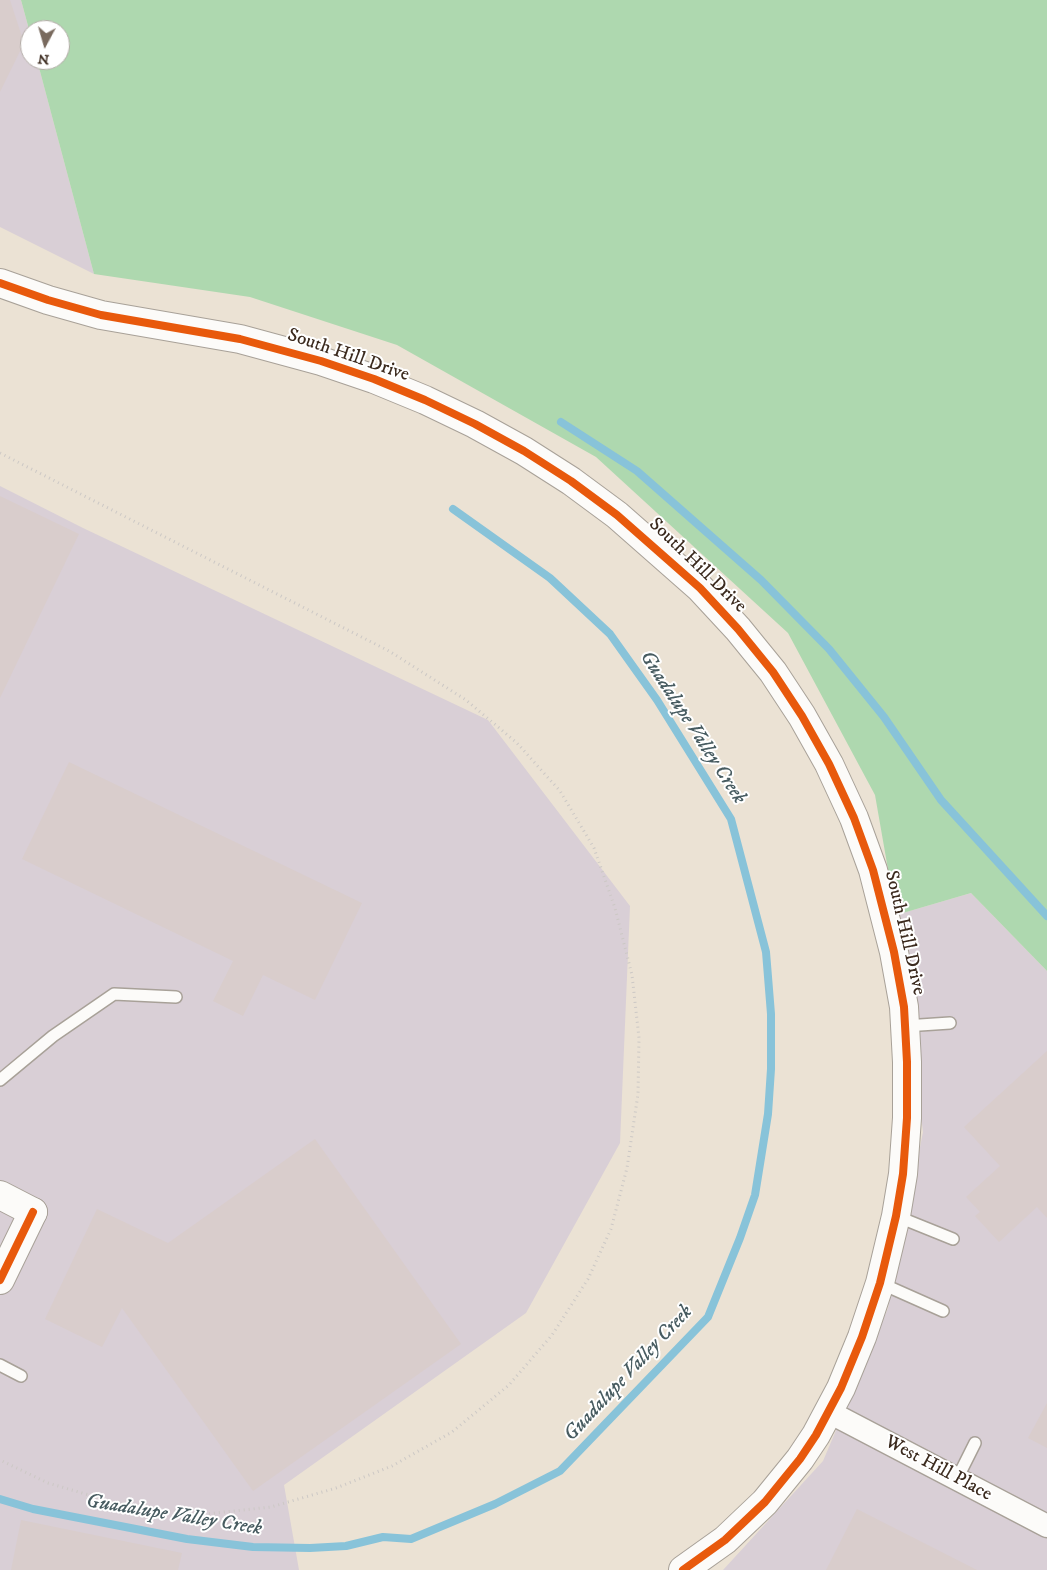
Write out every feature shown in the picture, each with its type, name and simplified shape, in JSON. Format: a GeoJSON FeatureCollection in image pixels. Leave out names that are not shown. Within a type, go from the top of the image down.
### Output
{"type":"FeatureCollection","features":[{"type":"Feature","properties":{"kind":"street","name":"South Hill Drive"},"geometry":{"type":"LineString","coordinates":[[0,283],[48,300],[101,315],[212,334],[321,360],[382,382],[450,412],[524,452],[571,481],[631,527],[694,582],[738,629],[788,695],[830,764],[858,826],[881,897],[894,952],[905,1026],[908,1062],[907,1118],[896,1216],[880,1283],[852,1363],[829,1412],[800,1459],[765,1502],[725,1540],[683,1570]]}},
{"type":"Feature","properties":{"kind":"street"},"geometry":{"type":"LineString","coordinates":[[0,1195],[33,1212],[0,1280]]}},
{"type":"Feature","properties":{"kind":"street","name":"West Hill Place"},"geometry":{"type":"LineString","coordinates":[[829,1412],[1047,1526]]}},
{"type":"Feature","properties":{"kind":"lane"},"geometry":{"type":"LineString","coordinates":[[0,1080],[53,1036],[114,994],[176,997]]}},
{"type":"Feature","properties":{"kind":"lane"},"geometry":{"type":"LineString","coordinates":[[905,1026],[950,1023]]}},
{"type":"Feature","properties":{"kind":"lane"},"geometry":{"type":"LineString","coordinates":[[896,1216],[953,1239]]}},
{"type":"Feature","properties":{"kind":"lane"},"geometry":{"type":"LineString","coordinates":[[880,1283],[943,1311]]}},
{"type":"Feature","properties":{"kind":"lane"},"geometry":{"type":"LineString","coordinates":[[0,1365],[21,1376]]}},
{"type":"Feature","properties":{"kind":"lane"},"geometry":{"type":"LineString","coordinates":[[957,1479],[975,1443]]}},
{"type":"Feature","properties":{"kind":"path"},"geometry":{"type":"LineString","coordinates":[[0,453],[390,651],[466,700],[517,743],[560,791],[594,848],[615,908],[632,975],[640,1038],[638,1094],[627,1168],[611,1229],[588,1279],[552,1335],[509,1385],[452,1432],[392,1466],[336,1488],[271,1507],[197,1515],[124,1505],[48,1483],[0,1460]]}},
{"type":"Feature","properties":{"kind":"shaded area"},"geometry":{"type":"Polygon","coordinates":[[[0,0],[21,0],[26,20],[20,20],[20,70],[40,70],[94,274],[0,227],[0,0]]]}},
{"type":"Feature","properties":{"kind":"shaded area"},"geometry":{"type":"Polygon","coordinates":[[[0,486],[83,528],[488,720],[630,906],[620,1143],[526,1313],[284,1485],[299,1570],[0,1570],[0,486]]]}},
{"type":"Feature","properties":{"kind":"shaded area"},"geometry":{"type":"Polygon","coordinates":[[[971,893],[1047,971],[1047,1570],[723,1570],[823,1461],[888,1308],[923,1132],[896,915],[971,893]]]}},
{"type":"Feature","properties":{"kind":"green space"},"geometry":{"type":"Polygon","coordinates":[[[21,0],[1047,0],[1047,971],[971,893],[896,915],[875,795],[788,633],[596,457],[397,345],[250,297],[94,274],[40,70],[70,70],[70,20],[26,20],[21,0]]]}},
{"type":"Feature","properties":{"kind":"building"},"geometry":{"type":"Polygon","coordinates":[[[0,0],[10,0],[20,31],[20,51],[0,92],[0,0]]]}},
{"type":"Feature","properties":{"kind":"building"},"geometry":{"type":"Polygon","coordinates":[[[0,496],[79,534],[0,698],[0,496]]]}},
{"type":"Feature","properties":{"kind":"building"},"geometry":{"type":"Polygon","coordinates":[[[69,762],[362,903],[315,1000],[263,975],[243,1016],[213,1001],[233,961],[22,859],[69,762]]]}},
{"type":"Feature","properties":{"kind":"building"},"geometry":{"type":"Polygon","coordinates":[[[1047,1051],[1047,1218],[1037,1207],[999,1242],[975,1216],[980,1212],[966,1197],[1000,1166],[964,1127],[1047,1051]]]}},
{"type":"Feature","properties":{"kind":"building"},"geometry":{"type":"Polygon","coordinates":[[[315,1139],[461,1344],[253,1491],[122,1308],[102,1347],[45,1319],[97,1209],[168,1243],[315,1139]]]}},
{"type":"Feature","properties":{"kind":"building"},"geometry":{"type":"Polygon","coordinates":[[[1047,1403],[1047,1448],[1028,1438],[1047,1403]]]}},
{"type":"Feature","properties":{"kind":"building"},"geometry":{"type":"Polygon","coordinates":[[[857,1509],[977,1570],[826,1570],[857,1509]]]}},
{"type":"Feature","properties":{"kind":"building"},"geometry":{"type":"Polygon","coordinates":[[[21,1520],[182,1553],[178,1570],[11,1570],[21,1520]]]}},
{"type":"Feature","properties":{"kind":"waterway","name":"Guadalupe Valley Creek"},"geometry":{"type":"LineString","coordinates":[[561,422],[637,471],[761,580],[829,649],[884,717],[941,800],[1047,916]]}},
{"type":"Feature","properties":{"kind":"waterway","name":"Guadalupe Valley Creek"},"geometry":{"type":"LineString","coordinates":[[0,1499],[33,1509],[187,1539],[253,1547],[310,1548],[346,1546],[383,1537],[411,1539],[495,1504],[560,1471],[708,1317],[755,1195],[768,1114],[771,1069],[771,1014],[766,952],[731,819],[657,700],[610,634],[550,578],[453,509]]}},
{"type":"Feature","properties":{"kind":"cycle path"},"geometry":{"type":"LineString","coordinates":[[0,283],[48,300],[101,315],[240,339],[321,361],[374,379],[425,400],[475,424],[524,451],[571,481],[617,515],[700,588],[738,629],[773,672],[802,716],[829,764],[854,818],[873,870],[894,952],[904,1007],[907,1062],[907,1118],[903,1174],[896,1216],[880,1283],[862,1337],[841,1388],[816,1435],[800,1459],[765,1502],[725,1540],[683,1570]]}},
{"type":"Feature","properties":{"kind":"cycle path"},"geometry":{"type":"LineString","coordinates":[[0,1280],[33,1212]]}}]}
